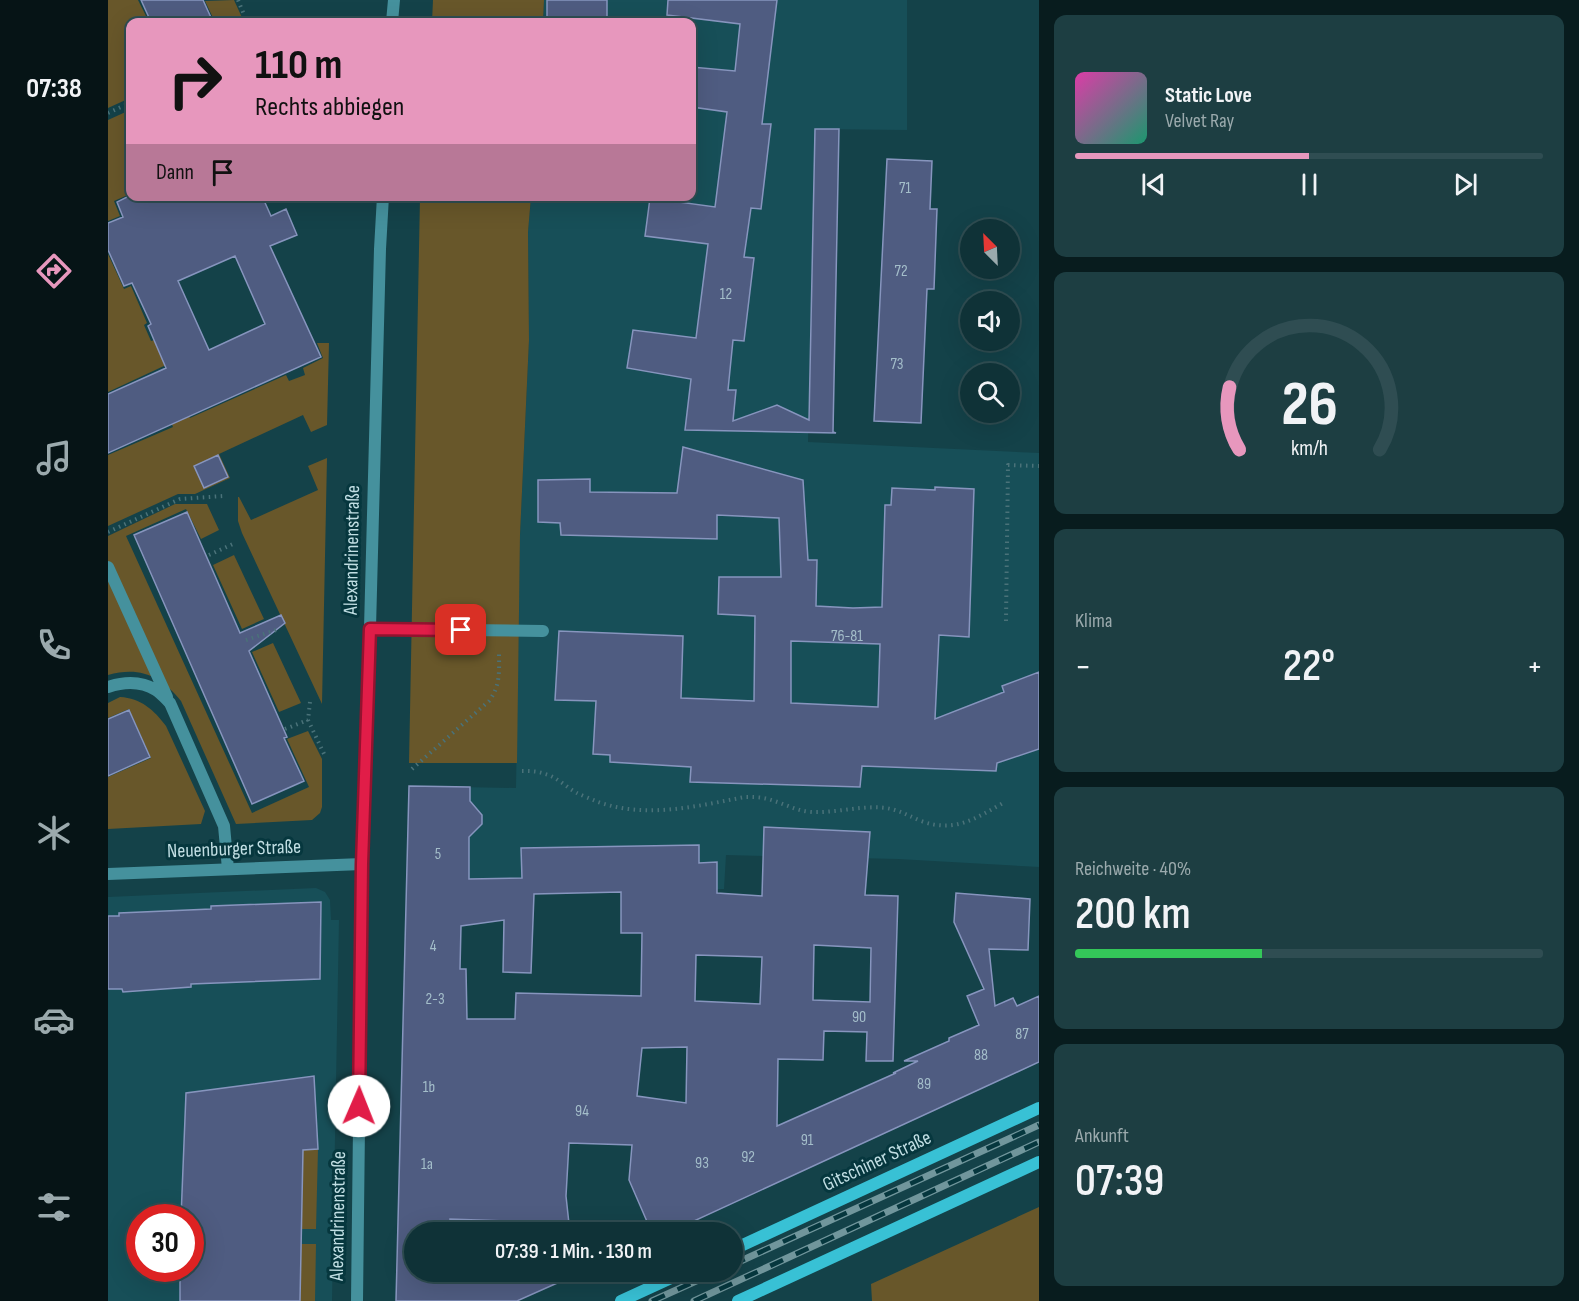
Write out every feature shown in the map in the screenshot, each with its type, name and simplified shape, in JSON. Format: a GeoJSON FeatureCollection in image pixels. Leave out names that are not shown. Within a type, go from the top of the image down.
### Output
{"type":"FeatureCollection","features":[{"type":"Feature","properties":{"kind":"main road","name":"Gitschiner Straße"},"geometry":{"type":"LineString","coordinates":[[743,1245],[1039,1108]]}},
{"type":"Feature","properties":{"kind":"main road"},"geometry":{"type":"LineString","coordinates":[[738,1301],[1039,1162]]}},
{"type":"Feature","properties":{"kind":"main road"},"geometry":{"type":"LineString","coordinates":[[621,1301],[662,1282]]}},
{"type":"Feature","properties":{"kind":"street"},"geometry":{"type":"LineString","coordinates":[[392,18],[394,0]]}},
{"type":"Feature","properties":{"kind":"street","name":"Alexandrinenstraße"},"geometry":{"type":"LineString","coordinates":[[357,1301],[362,864],[383,201]]}},
{"type":"Feature","properties":{"kind":"street"},"geometry":{"type":"LineString","coordinates":[[108,567],[224,826],[228,869]]}},
{"type":"Feature","properties":{"kind":"street"},"geometry":{"type":"LineString","coordinates":[[370,629],[543,631]]}},
{"type":"Feature","properties":{"kind":"street"},"geometry":{"type":"LineString","coordinates":[[108,687],[137,683],[155,690],[170,703]]}},
{"type":"Feature","properties":{"kind":"street","name":"Neuenburger Straße"},"geometry":{"type":"LineString","coordinates":[[108,874],[362,864]]}},
{"type":"Feature","properties":{"kind":"path"},"geometry":{"type":"LineString","coordinates":[[238,0],[246,18]]}},
{"type":"Feature","properties":{"kind":"path"},"geometry":{"type":"LineString","coordinates":[[108,113],[126,105]]}},
{"type":"Feature","properties":{"kind":"path"},"geometry":{"type":"LineString","coordinates":[[1006,621],[1008,465],[1039,466]]}},
{"type":"Feature","properties":{"kind":"path"},"geometry":{"type":"LineString","coordinates":[[108,532],[180,499],[223,496]]}},
{"type":"Feature","properties":{"kind":"path"},"geometry":{"type":"LineString","coordinates":[[209,555],[235,543]]}},
{"type":"Feature","properties":{"kind":"path"},"geometry":{"type":"LineString","coordinates":[[246,640],[276,630]]}},
{"type":"Feature","properties":{"kind":"path"},"geometry":{"type":"LineString","coordinates":[[412,769],[489,701],[496,692],[499,679],[500,631]]}},
{"type":"Feature","properties":{"kind":"path"},"geometry":{"type":"LineString","coordinates":[[310,702],[308,720],[326,756]]}},
{"type":"Feature","properties":{"kind":"path"},"geometry":{"type":"LineString","coordinates":[[285,729],[308,720]]}},
{"type":"Feature","properties":{"kind":"path"},"geometry":{"type":"LineString","coordinates":[[522,771],[546,774],[576,792],[599,802],[631,809],[677,809],[755,797],[813,812],[869,807],[887,808],[929,824],[945,826],[965,824],[1003,803]]}},
{"type":"Feature","properties":{"kind":"shaded area"},"geometry":{"type":"Polygon","coordinates":[[[108,0],[138,0],[147,18],[126,18],[126,100],[108,108],[108,0]]]}},
{"type":"Feature","properties":{"kind":"shaded area"},"geometry":{"type":"Polygon","coordinates":[[[234,0],[242,18],[213,18],[205,1],[234,0]]]}},
{"type":"Feature","properties":{"kind":"shaded area"},"geometry":{"type":"Polygon","coordinates":[[[433,0],[544,0],[543,18],[432,18],[433,0]]]}},
{"type":"Feature","properties":{"kind":"shaded area"},"geometry":{"type":"Polygon","coordinates":[[[544,0],[907,0],[907,130],[815,129],[808,442],[1039,453],[1039,867],[898,859],[726,855],[724,889],[534,894],[407,901],[409,786],[516,788],[520,535],[529,340],[528,232],[531,201],[696,201],[696,18],[543,18],[544,0]]]}},
{"type":"Feature","properties":{"kind":"shaded area"},"geometry":{"type":"Polygon","coordinates":[[[126,112],[126,196],[114,201],[120,216],[108,221],[108,120],[126,112]]]}},
{"type":"Feature","properties":{"kind":"shaded area"},"geometry":{"type":"Polygon","coordinates":[[[420,201],[531,201],[528,232],[529,340],[520,535],[517,763],[409,763],[420,201]]]}},
{"type":"Feature","properties":{"kind":"shaded area"},"geometry":{"type":"Polygon","coordinates":[[[108,254],[124,289],[131,286],[147,323],[144,325],[151,341],[155,340],[166,365],[108,392],[108,254]]]}},
{"type":"Feature","properties":{"kind":"shaded area"},"geometry":{"type":"Polygon","coordinates":[[[317,343],[329,343],[327,425],[311,432],[303,415],[219,454],[230,478],[195,494],[178,494],[108,526],[108,455],[173,427],[164,404],[179,396],[190,418],[286,375],[289,381],[305,375],[303,368],[323,358],[317,343]]]}},
{"type":"Feature","properties":{"kind":"shaded area"},"geometry":{"type":"Polygon","coordinates":[[[327,458],[322,704],[242,533],[238,521],[238,497],[251,520],[318,490],[308,466],[327,458]]]}},
{"type":"Feature","properties":{"kind":"shaded area"},"geometry":{"type":"Polygon","coordinates":[[[175,504],[207,504],[219,530],[201,539],[186,509],[126,536],[252,813],[309,787],[287,739],[308,731],[322,759],[322,807],[320,813],[312,820],[236,824],[181,701],[166,685],[149,675],[130,672],[108,675],[108,536],[175,504]]]}},
{"type":"Feature","properties":{"kind":"shaded area"},"geometry":{"type":"Polygon","coordinates":[[[234,555],[264,619],[242,629],[213,565],[234,555]]]}},
{"type":"Feature","properties":{"kind":"shaded area"},"geometry":{"type":"Polygon","coordinates":[[[273,643],[301,703],[279,712],[252,652],[273,643]]]}},
{"type":"Feature","properties":{"kind":"shaded area"},"geometry":{"type":"Polygon","coordinates":[[[120,697],[141,702],[166,726],[205,811],[201,824],[108,829],[108,777],[151,758],[129,709],[108,718],[108,703],[120,697]]]}},
{"type":"Feature","properties":{"kind":"shaded area"},"geometry":{"type":"Polygon","coordinates":[[[316,888],[325,892],[330,900],[331,920],[339,920],[332,1301],[108,1301],[108,897],[316,888]]]}},
{"type":"Feature","properties":{"kind":"shaded area"},"geometry":{"type":"Polygon","coordinates":[[[318,1149],[316,1229],[301,1229],[303,1150],[318,1149]]]}},
{"type":"Feature","properties":{"kind":"shaded area"},"geometry":{"type":"Polygon","coordinates":[[[1039,1207],[1039,1301],[872,1301],[871,1284],[1039,1207]]]}},
{"type":"Feature","properties":{"kind":"shaded area"},"geometry":{"type":"Polygon","coordinates":[[[301,1244],[316,1244],[315,1301],[300,1301],[301,1244]]]}},
{"type":"Feature","properties":{"kind":"building"},"geometry":{"type":"Polygon","coordinates":[[[141,0],[203,0],[211,18],[149,18],[141,0]]]}},
{"type":"Feature","properties":{"kind":"building"},"geometry":{"type":"Polygon","coordinates":[[[547,0],[607,0],[607,18],[547,18],[547,0]]]}},
{"type":"Feature","properties":{"kind":"building"},"geometry":{"type":"Polygon","coordinates":[[[668,0],[777,0],[762,124],[771,124],[761,209],[751,208],[744,257],[754,258],[744,341],[733,340],[728,390],[736,390],[733,421],[777,405],[809,420],[815,129],[839,129],[833,432],[836,433],[685,430],[691,379],[627,368],[633,330],[696,338],[708,244],[645,236],[650,201],[672,201],[715,207],[727,112],[696,108],[696,67],[735,71],[740,24],[667,15],[668,0]]]}},
{"type":"Feature","properties":{"kind":"building"},"geometry":{"type":"Polygon","coordinates":[[[887,159],[932,161],[930,209],[937,209],[934,289],[927,289],[921,423],[874,421],[887,159]]]}},
{"type":"Feature","properties":{"kind":"building"},"geometry":{"type":"Polygon","coordinates":[[[126,198],[126,201],[264,201],[271,216],[286,209],[297,235],[270,246],[321,357],[108,453],[108,394],[166,368],[148,326],[151,324],[132,283],[124,286],[108,250],[108,223],[123,217],[117,202],[126,198]],[[235,256],[178,281],[209,350],[265,324],[235,256]]]}},
{"type":"Feature","properties":{"kind":"building"},"geometry":{"type":"Polygon","coordinates":[[[683,447],[803,480],[808,560],[817,560],[816,606],[853,608],[882,607],[885,505],[891,505],[892,488],[974,489],[969,637],[939,635],[935,719],[1004,692],[1002,686],[1039,672],[1039,749],[997,763],[996,771],[862,766],[860,787],[690,782],[691,767],[610,762],[610,755],[593,754],[596,701],[555,700],[559,631],[683,636],[681,698],[754,701],[755,616],[718,614],[719,577],[781,577],[779,518],[717,515],[717,539],[561,535],[560,523],[538,522],[538,480],[590,479],[590,492],[677,493],[683,447]],[[791,641],[791,703],[878,707],[880,644],[791,641]]]}},
{"type":"Feature","properties":{"kind":"building"},"geometry":{"type":"Polygon","coordinates":[[[218,455],[228,477],[204,488],[194,466],[218,455]]]}},
{"type":"Feature","properties":{"kind":"building"},"geometry":{"type":"Polygon","coordinates":[[[187,512],[240,633],[281,615],[285,623],[249,651],[304,781],[252,804],[134,535],[187,512]]]}},
{"type":"Feature","properties":{"kind":"building"},"geometry":{"type":"Polygon","coordinates":[[[129,710],[150,757],[108,776],[108,719],[129,710]]]}},
{"type":"Feature","properties":{"kind":"building"},"geometry":{"type":"Polygon","coordinates":[[[409,786],[470,787],[470,801],[482,815],[482,824],[469,837],[469,879],[522,878],[521,848],[699,845],[699,863],[717,862],[717,893],[762,896],[764,827],[870,832],[865,895],[898,896],[893,1061],[866,1061],[867,1032],[824,1031],[823,1060],[778,1059],[777,1126],[896,1073],[893,1073],[918,1061],[904,1061],[979,1025],[967,996],[984,989],[954,922],[956,893],[1030,899],[1028,950],[989,949],[995,1006],[1013,998],[1017,1006],[1039,996],[1039,1062],[692,1222],[647,1222],[629,1180],[632,1145],[569,1143],[566,1196],[569,1222],[450,1219],[450,1222],[404,1222],[404,1282],[560,1282],[517,1301],[396,1301],[409,786]],[[621,892],[534,894],[531,973],[503,972],[504,920],[461,926],[460,969],[466,969],[467,1019],[515,1019],[516,993],[641,996],[642,933],[621,933],[621,892]],[[814,945],[813,1000],[870,1002],[871,948],[814,945]],[[696,955],[695,1001],[760,1004],[762,957],[696,955]],[[687,1047],[642,1048],[637,1096],[686,1103],[687,1047]]]}},
{"type":"Feature","properties":{"kind":"building"},"geometry":{"type":"Polygon","coordinates":[[[321,902],[320,979],[191,984],[191,987],[123,992],[122,989],[108,989],[108,916],[119,916],[119,913],[211,909],[211,906],[321,902]]]}},
{"type":"Feature","properties":{"kind":"building"},"geometry":{"type":"Polygon","coordinates":[[[314,1076],[318,1149],[303,1150],[300,1301],[180,1301],[180,1282],[204,1282],[204,1204],[182,1204],[186,1093],[314,1076]]]}},
{"type":"Feature","properties":{"kind":"railway"},"geometry":{"type":"LineString","coordinates":[[743,1260],[1039,1125]]}},
{"type":"Feature","properties":{"kind":"railway"},"geometry":{"type":"LineString","coordinates":[[694,1301],[1039,1142]]}},
{"type":"Feature","properties":{"kind":"railway"},"geometry":{"type":"LineString","coordinates":[[652,1301],[694,1282]]}},
{"type":"Feature","properties":{"kind":"route"},"geometry":{"type":"LineString","coordinates":[[359,1106],[362,864],[370,629],[461,630]]}}]}
